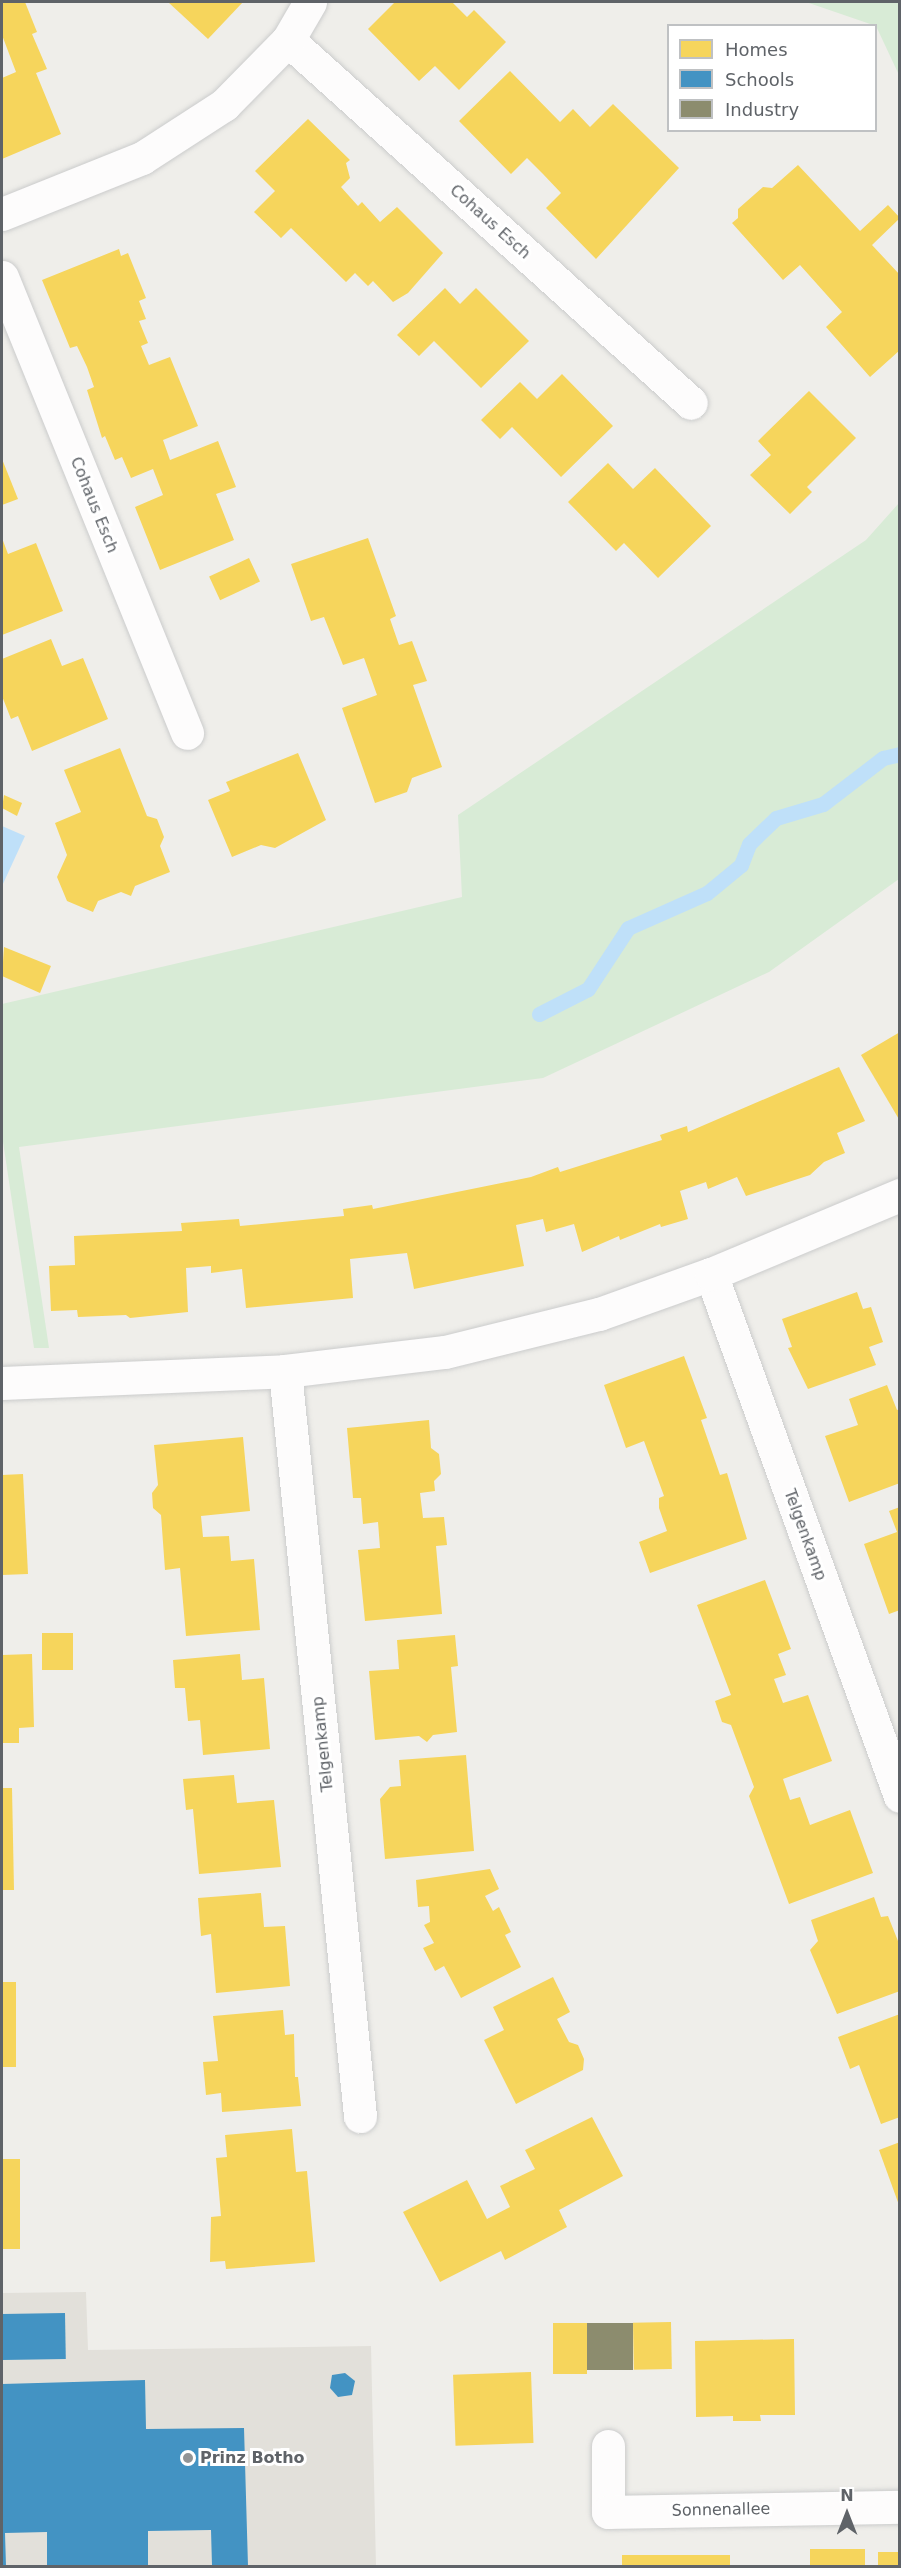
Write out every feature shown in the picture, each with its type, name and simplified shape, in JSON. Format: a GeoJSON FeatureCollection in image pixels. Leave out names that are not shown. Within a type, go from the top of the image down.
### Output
{"type":"FeatureCollection","features":[{"type":"Feature","properties":{"kind":"street"},"geometry":{"type":"LineString","coordinates":[[2,214],[142,158],[224,105],[288,40],[310,2]]}},
{"type":"Feature","properties":{"kind":"street","name":"Cohaus Esch"},"geometry":{"type":"LineString","coordinates":[[288,40],[691,403]]}},
{"type":"Feature","properties":{"kind":"street","name":"Cohaus Esch"},"geometry":{"type":"LineString","coordinates":[[2,277],[187,733]]}},
{"type":"Feature","properties":{"kind":"street"},"geometry":{"type":"LineString","coordinates":[[2,1383],[285,1371],[446,1352],[599,1314],[711,1274],[900,1195]]}},
{"type":"Feature","properties":{"kind":"street","name":"Telgenkamp"},"geometry":{"type":"LineString","coordinates":[[711,1274],[900,1796]]}},
{"type":"Feature","properties":{"kind":"street","name":"Telgenkamp"},"geometry":{"type":"LineString","coordinates":[[285,1371],[360,2116]]}},
{"type":"Feature","properties":{"kind":"street","name":"Sonnenallee"},"geometry":{"type":"LineString","coordinates":[[608,2446],[608,2511],[900,2507]]}},
{"type":"Feature","properties":{"kind":"shaded area","name":"Prinz Botho"},"geometry":{"type":"Polygon","coordinates":[[[86,2292],[88,2350],[371,2346],[376,2566],[2,2566],[2,2293],[86,2292]]]}},
{"type":"Feature","properties":{"kind":"green space"},"geometry":{"type":"Polygon","coordinates":[[[806,2],[899,2],[899,75],[877,24],[870,24],[806,2]]]}},
{"type":"Feature","properties":{"kind":"green space"},"geometry":{"type":"Polygon","coordinates":[[[899,503],[899,879],[769,972],[543,1078],[19,1147],[49,1348],[34,1348],[2,1135],[2,1004],[462,897],[458,815],[866,540],[899,503]]]}},
{"type":"Feature","properties":{"kind":"water"},"geometry":{"type":"Polygon","coordinates":[[[2,826],[25,836],[2,886],[2,826]]]}},
{"type":"Feature","properties":{"kind":"building: Homes"},"geometry":{"type":"Polygon","coordinates":[[[2,2],[25,2],[37,32],[32,34],[47,69],[36,73],[61,134],[2,159],[2,78],[16,72],[2,35],[2,2]]]}},
{"type":"Feature","properties":{"kind":"building: Homes"},"geometry":{"type":"Polygon","coordinates":[[[168,2],[243,2],[208,39],[168,2]]]}},
{"type":"Feature","properties":{"kind":"building: Homes"},"geometry":{"type":"Polygon","coordinates":[[[395,2],[452,2],[467,17],[474,10],[506,42],[459,90],[435,66],[419,81],[368,29],[395,2]]]}},
{"type":"Feature","properties":{"kind":"building: Homes"},"geometry":{"type":"Polygon","coordinates":[[[510,71],[560,122],[573,109],[590,127],[613,104],[679,168],[596,259],[546,208],[561,193],[543,174],[527,158],[511,174],[459,121],[510,71]]]}},
{"type":"Feature","properties":{"kind":"building: Homes"},"geometry":{"type":"Polygon","coordinates":[[[308,119],[350,160],[346,163],[350,178],[341,187],[358,206],[362,202],[380,222],[397,207],[443,253],[408,293],[393,302],[373,281],[368,286],[355,273],[346,282],[291,228],[281,238],[254,212],[275,191],[255,171],[308,119]]]}},
{"type":"Feature","properties":{"kind":"building: Homes"},"geometry":{"type":"Polygon","coordinates":[[[798,165],[860,231],[888,205],[900,218],[872,245],[900,275],[900,350],[870,377],[826,327],[842,312],[800,265],[783,280],[732,223],[738,218],[738,209],[763,187],[772,188],[798,165]]]}},
{"type":"Feature","properties":{"kind":"building: Homes"},"geometry":{"type":"Polygon","coordinates":[[[119,249],[121,256],[128,253],[146,298],[139,301],[146,319],[139,321],[148,343],[141,346],[149,365],[170,357],[198,426],[163,440],[170,460],[218,441],[236,487],[216,494],[234,540],[160,570],[135,507],[163,495],[153,469],[131,478],[122,457],[115,460],[105,436],[102,438],[87,390],[94,387],[87,367],[77,346],[70,348],[42,280],[119,249]]]}},
{"type":"Feature","properties":{"kind":"building: Homes"},"geometry":{"type":"Polygon","coordinates":[[[445,288],[460,304],[476,288],[529,341],[481,388],[434,341],[419,356],[397,335],[445,288]]]}},
{"type":"Feature","properties":{"kind":"building: Homes"},"geometry":{"type":"Polygon","coordinates":[[[562,374],[613,426],[561,477],[512,427],[500,439],[481,420],[520,382],[537,399],[562,374]]]}},
{"type":"Feature","properties":{"kind":"building: Homes"},"geometry":{"type":"Polygon","coordinates":[[[809,391],[856,438],[807,487],[812,492],[790,514],[750,475],[771,455],[758,441],[809,391]]]}},
{"type":"Feature","properties":{"kind":"building: Homes"},"geometry":{"type":"Polygon","coordinates":[[[2,459],[18,499],[2,505],[2,459]]]}},
{"type":"Feature","properties":{"kind":"building: Homes"},"geometry":{"type":"Polygon","coordinates":[[[608,463],[633,489],[655,468],[711,526],[658,578],[624,543],[616,551],[568,502],[608,463]]]}},
{"type":"Feature","properties":{"kind":"building: Homes"},"geometry":{"type":"Polygon","coordinates":[[[2,538],[8,554],[36,543],[63,611],[2,635],[2,538]]]}},
{"type":"Feature","properties":{"kind":"building: Homes"},"geometry":{"type":"Polygon","coordinates":[[[368,538],[396,616],[390,619],[399,645],[412,641],[427,681],[413,685],[442,767],[412,778],[407,792],[375,803],[342,708],[377,695],[364,658],[343,665],[324,617],[311,621],[291,564],[368,538]]]}},
{"type":"Feature","properties":{"kind":"building: Homes"},"geometry":{"type":"Polygon","coordinates":[[[249,558],[260,582],[220,600],[209,577],[249,558]]]}},
{"type":"Feature","properties":{"kind":"building: Homes"},"geometry":{"type":"Polygon","coordinates":[[[51,639],[62,666],[83,658],[108,719],[32,751],[18,716],[11,719],[2,696],[2,659],[51,639]]]}},
{"type":"Feature","properties":{"kind":"building: Homes"},"geometry":{"type":"Polygon","coordinates":[[[120,748],[147,816],[157,819],[164,837],[160,846],[170,872],[135,886],[131,896],[121,892],[98,901],[93,912],[67,901],[57,877],[67,855],[55,823],[81,812],[64,770],[120,748]]]}},
{"type":"Feature","properties":{"kind":"building: Homes"},"geometry":{"type":"Polygon","coordinates":[[[298,753],[326,820],[275,848],[261,845],[232,857],[208,800],[230,791],[226,782],[298,753]]]}},
{"type":"Feature","properties":{"kind":"building: Homes"},"geometry":{"type":"Polygon","coordinates":[[[4,795],[22,803],[17,816],[2,808],[4,795]]]}},
{"type":"Feature","properties":{"kind":"building: Homes"},"geometry":{"type":"Polygon","coordinates":[[[4,947],[51,966],[40,993],[2,976],[4,947]]]}},
{"type":"Feature","properties":{"kind":"building: Homes"},"geometry":{"type":"Polygon","coordinates":[[[900,1032],[900,1121],[861,1055],[900,1032]]]}},
{"type":"Feature","properties":{"kind":"building: Homes"},"geometry":{"type":"Polygon","coordinates":[[[839,1067],[865,1121],[837,1133],[845,1153],[824,1162],[810,1175],[746,1196],[737,1177],[708,1189],[706,1182],[680,1191],[688,1219],[661,1227],[660,1224],[620,1240],[619,1236],[582,1252],[574,1224],[546,1232],[543,1219],[516,1225],[524,1266],[414,1289],[407,1253],[350,1259],[353,1298],[246,1308],[242,1269],[211,1273],[211,1266],[186,1268],[188,1312],[130,1318],[126,1315],[78,1317],[77,1310],[51,1311],[49,1266],[75,1265],[74,1236],[182,1231],[181,1223],[239,1219],[240,1226],[344,1216],[343,1209],[372,1205],[373,1209],[531,1177],[558,1167],[560,1172],[662,1140],[660,1135],[687,1126],[688,1132],[839,1067]]]}},
{"type":"Feature","properties":{"kind":"building: Homes"},"geometry":{"type":"Polygon","coordinates":[[[857,1292],[863,1309],[871,1307],[883,1342],[869,1347],[876,1365],[808,1389],[788,1348],[792,1347],[782,1319],[857,1292]]]}},
{"type":"Feature","properties":{"kind":"building: Homes"},"geometry":{"type":"Polygon","coordinates":[[[684,1356],[707,1418],[701,1420],[720,1475],[727,1473],[747,1539],[650,1573],[639,1542],[667,1531],[659,1508],[659,1498],[664,1496],[644,1441],[626,1448],[604,1385],[684,1356]]]}},
{"type":"Feature","properties":{"kind":"building: Homes"},"geometry":{"type":"Polygon","coordinates":[[[887,1385],[897,1410],[900,1409],[900,1483],[849,1502],[825,1436],[858,1425],[849,1399],[887,1385]]]}},
{"type":"Feature","properties":{"kind":"building: Homes"},"geometry":{"type":"Polygon","coordinates":[[[429,1420],[431,1448],[439,1454],[441,1474],[434,1481],[435,1491],[420,1493],[423,1518],[444,1517],[447,1545],[436,1546],[442,1614],[365,1621],[358,1550],[380,1548],[378,1522],[363,1524],[361,1498],[353,1498],[347,1428],[429,1420]]]}},
{"type":"Feature","properties":{"kind":"building: Homes"},"geometry":{"type":"Polygon","coordinates":[[[243,1437],[250,1511],[201,1516],[203,1537],[229,1536],[231,1561],[254,1559],[260,1630],[186,1636],[180,1568],[165,1570],[161,1515],[153,1508],[152,1493],[158,1485],[154,1445],[243,1437]]]}},
{"type":"Feature","properties":{"kind":"building: Homes"},"geometry":{"type":"Polygon","coordinates":[[[23,1474],[28,1574],[2,1575],[2,1475],[23,1474]]]}},
{"type":"Feature","properties":{"kind":"building: Homes"},"geometry":{"type":"Polygon","coordinates":[[[900,1507],[900,1610],[889,1614],[864,1544],[897,1532],[889,1511],[900,1507]]]}},
{"type":"Feature","properties":{"kind":"building: Homes"},"geometry":{"type":"Polygon","coordinates":[[[765,1580],[791,1649],[778,1654],[786,1675],[774,1679],[783,1703],[808,1695],[832,1761],[783,1779],[790,1800],[800,1797],[810,1825],[850,1810],[873,1873],[789,1904],[749,1796],[754,1787],[731,1725],[722,1722],[715,1701],[731,1695],[697,1605],[765,1580]]]}},
{"type":"Feature","properties":{"kind":"building: Homes"},"geometry":{"type":"Polygon","coordinates":[[[42,1633],[73,1633],[73,1670],[42,1670],[42,1633]]]}},
{"type":"Feature","properties":{"kind":"building: Homes"},"geometry":{"type":"Polygon","coordinates":[[[455,1635],[458,1666],[451,1667],[457,1732],[433,1735],[427,1742],[419,1736],[375,1740],[369,1671],[399,1669],[397,1640],[455,1635]]]}},
{"type":"Feature","properties":{"kind":"building: Homes"},"geometry":{"type":"Polygon","coordinates":[[[32,1654],[34,1727],[19,1728],[19,1743],[2,1743],[2,1655],[32,1654]]]}},
{"type":"Feature","properties":{"kind":"building: Homes"},"geometry":{"type":"Polygon","coordinates":[[[240,1654],[242,1680],[264,1678],[270,1749],[203,1755],[200,1720],[188,1721],[185,1688],[175,1688],[173,1660],[240,1654]]]}},
{"type":"Feature","properties":{"kind":"building: Homes"},"geometry":{"type":"Polygon","coordinates":[[[466,1755],[474,1851],[385,1859],[380,1799],[390,1787],[401,1786],[399,1760],[466,1755]]]}},
{"type":"Feature","properties":{"kind":"building: Homes"},"geometry":{"type":"Polygon","coordinates":[[[234,1775],[237,1803],[274,1800],[281,1867],[199,1874],[193,1809],[186,1810],[183,1779],[234,1775]]]}},
{"type":"Feature","properties":{"kind":"building: Homes"},"geometry":{"type":"Polygon","coordinates":[[[2,1788],[12,1788],[14,1890],[2,1890],[2,1788]]]}},
{"type":"Feature","properties":{"kind":"building: Homes"},"geometry":{"type":"Polygon","coordinates":[[[490,1869],[499,1889],[485,1896],[493,1911],[499,1907],[511,1932],[505,1935],[521,1967],[461,1998],[444,1966],[435,1971],[423,1948],[434,1943],[424,1925],[430,1922],[429,1906],[418,1907],[416,1880],[490,1869]]]}},
{"type":"Feature","properties":{"kind":"building: Homes"},"geometry":{"type":"Polygon","coordinates":[[[261,1893],[264,1927],[285,1926],[290,1986],[216,1993],[211,1934],[201,1936],[198,1898],[261,1893]]]}},
{"type":"Feature","properties":{"kind":"building: Homes"},"geometry":{"type":"Polygon","coordinates":[[[874,1897],[881,1917],[888,1916],[900,1946],[900,1991],[837,2014],[810,1950],[818,1941],[811,1920],[874,1897]]]}},
{"type":"Feature","properties":{"kind":"building: Homes"},"geometry":{"type":"Polygon","coordinates":[[[553,1977],[570,2012],[557,2019],[569,2042],[578,2045],[584,2059],[583,2070],[516,2104],[484,2040],[504,2030],[493,2007],[553,1977]]]}},
{"type":"Feature","properties":{"kind":"building: Homes"},"geometry":{"type":"Polygon","coordinates":[[[2,1982],[16,1982],[16,2067],[2,2067],[2,1982]]]}},
{"type":"Feature","properties":{"kind":"building: Homes"},"geometry":{"type":"Polygon","coordinates":[[[283,2010],[285,2035],[294,2034],[295,2077],[298,2077],[301,2106],[222,2112],[221,2093],[206,2095],[203,2062],[218,2061],[213,2016],[283,2010]]]}},
{"type":"Feature","properties":{"kind":"building: Homes"},"geometry":{"type":"Polygon","coordinates":[[[900,2014],[900,2117],[881,2124],[859,2065],[850,2069],[838,2037],[900,2014]]]}},
{"type":"Feature","properties":{"kind":"building: Homes"},"geometry":{"type":"Polygon","coordinates":[[[592,2117],[623,2176],[559,2210],[567,2227],[505,2260],[501,2251],[440,2282],[403,2212],[467,2180],[487,2219],[510,2207],[500,2186],[535,2169],[525,2150],[592,2117]]]}},
{"type":"Feature","properties":{"kind":"building: Homes"},"geometry":{"type":"Polygon","coordinates":[[[292,2129],[296,2172],[307,2171],[315,2262],[226,2269],[225,2261],[210,2262],[211,2217],[221,2216],[216,2158],[227,2157],[225,2135],[292,2129]]]}},
{"type":"Feature","properties":{"kind":"building: Homes"},"geometry":{"type":"Polygon","coordinates":[[[900,2142],[900,2205],[899,2205],[879,2150],[900,2142]]]}},
{"type":"Feature","properties":{"kind":"building: Homes"},"geometry":{"type":"Polygon","coordinates":[[[2,2159],[20,2159],[20,2249],[2,2249],[2,2159]]]}},
{"type":"Feature","properties":{"kind":"building: Homes"},"geometry":{"type":"Polygon","coordinates":[[[671,2322],[672,2369],[634,2370],[633,2323],[671,2322]]]}},
{"type":"Feature","properties":{"kind":"building: Homes"},"geometry":{"type":"Polygon","coordinates":[[[553,2323],[587,2323],[587,2374],[553,2374],[553,2323]]]}},
{"type":"Feature","properties":{"kind":"building: Homes"},"geometry":{"type":"Polygon","coordinates":[[[794,2339],[795,2415],[760,2415],[761,2421],[733,2421],[733,2416],[696,2417],[695,2341],[794,2339]]]}},
{"type":"Feature","properties":{"kind":"building: Homes"},"geometry":{"type":"Polygon","coordinates":[[[531,2372],[533,2443],[456,2446],[453,2375],[531,2372]]]}},
{"type":"Feature","properties":{"kind":"building: Homes"},"geometry":{"type":"Polygon","coordinates":[[[810,2549],[865,2549],[865,2566],[810,2566],[810,2549]]]}},
{"type":"Feature","properties":{"kind":"building: Homes"},"geometry":{"type":"Polygon","coordinates":[[[878,2552],[900,2552],[900,2566],[878,2566],[878,2552]]]}},
{"type":"Feature","properties":{"kind":"building: Homes"},"geometry":{"type":"Polygon","coordinates":[[[622,2555],[730,2555],[730,2566],[622,2566],[622,2555]]]}},
{"type":"Feature","properties":{"kind":"building: Schools"},"geometry":{"type":"Polygon","coordinates":[[[65,2313],[66,2359],[3,2360],[2,2314],[65,2313]]]}},
{"type":"Feature","properties":{"kind":"building: Schools"},"geometry":{"type":"Polygon","coordinates":[[[345,2373],[355,2381],[352,2395],[338,2397],[330,2388],[332,2375],[345,2373]]]}},
{"type":"Feature","properties":{"kind":"building: Schools"},"geometry":{"type":"Polygon","coordinates":[[[145,2380],[146,2429],[244,2428],[248,2566],[212,2566],[211,2530],[148,2531],[148,2566],[47,2566],[47,2532],[5,2533],[6,2566],[2,2566],[2,2384],[145,2380]]]}},
{"type":"Feature","properties":{"kind":"building: Industry"},"geometry":{"type":"Polygon","coordinates":[[[587,2323],[633,2323],[633,2370],[587,2370],[587,2323]]]}},
{"type":"Feature","properties":{"kind":"waterway"},"geometry":{"type":"LineString","coordinates":[[539,1014],[588,989],[628,928],[707,893],[741,865],[749,844],[776,818],[823,804],[883,758],[900,754]]}},
{"type":"Feature","properties":{"kind":"place","name":"Prinz Botho"},"geometry":{"type":"Point","coordinates":[188,2458]}}]}
